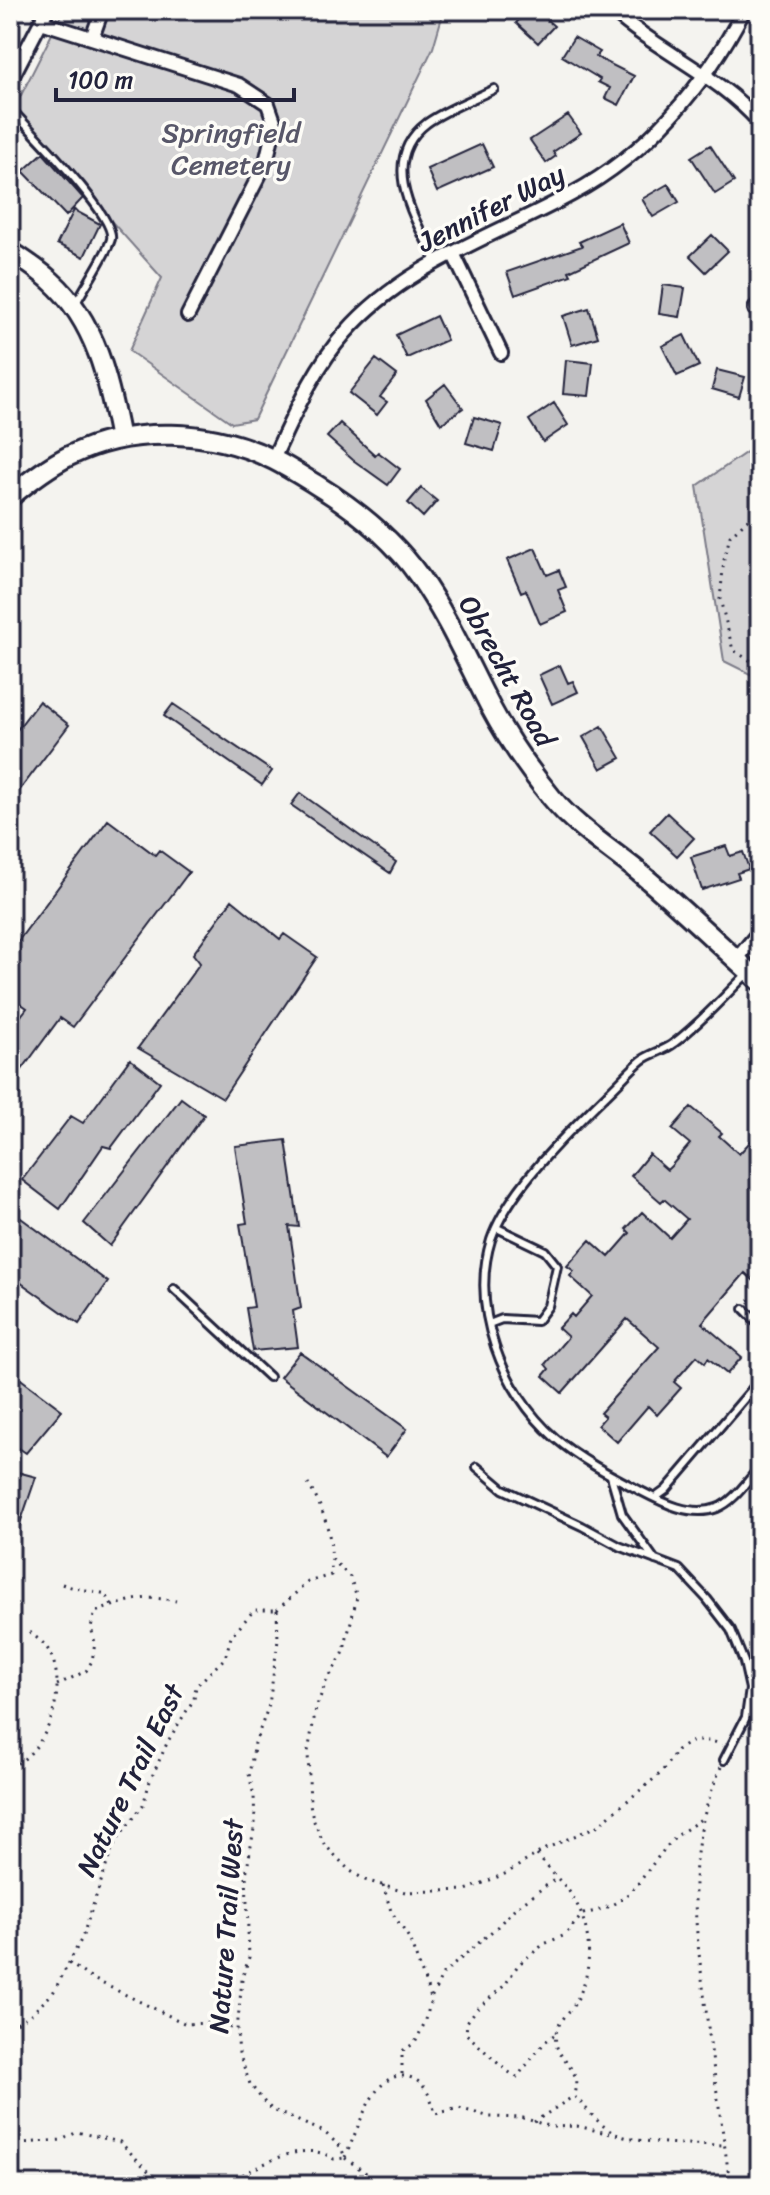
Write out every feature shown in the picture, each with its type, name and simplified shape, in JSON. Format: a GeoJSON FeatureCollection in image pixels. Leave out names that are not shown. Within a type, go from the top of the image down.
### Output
{"type":"FeatureCollection","features":[{"type":"Feature","properties":{"kind":"street"},"geometry":{"type":"LineString","coordinates":[[92,38],[102,10]]}},
{"type":"Feature","properties":{"kind":"street"},"geometry":{"type":"LineString","coordinates":[[612,10],[643,35],[706,75],[760,123]]}},
{"type":"Feature","properties":{"kind":"street","name":"Jennifer Way"},"geometry":{"type":"LineString","coordinates":[[273,459],[309,384],[346,331],[407,279],[575,192],[638,149],[706,75],[744,10]]}},
{"type":"Feature","properties":{"kind":"street"},"geometry":{"type":"LineString","coordinates":[[10,81],[44,16],[92,38],[239,85],[268,104],[275,124],[266,162],[188,315]]}},
{"type":"Feature","properties":{"kind":"street"},"geometry":{"type":"LineString","coordinates":[[10,251],[52,282],[91,335],[120,439]]}},
{"type":"Feature","properties":{"kind":"street"},"geometry":{"type":"LineString","coordinates":[[453,253],[501,353]]}},
{"type":"Feature","properties":{"kind":"street","name":"Obrecht Road"},"geometry":{"type":"LineString","coordinates":[[10,497],[36,475],[68,456],[120,439],[190,436],[214,440],[273,459],[360,515],[399,552],[436,600],[507,736],[553,799],[569,817],[635,869],[748,971]]}},
{"type":"Feature","properties":{"kind":"street"},"geometry":{"type":"LineString","coordinates":[[748,971],[760,931]]}},
{"type":"Feature","properties":{"kind":"lane"},"geometry":{"type":"LineString","coordinates":[[437,262],[406,201],[402,170],[406,152],[414,135],[429,121],[494,89]]}},
{"type":"Feature","properties":{"kind":"lane"},"geometry":{"type":"LineString","coordinates":[[10,108],[72,175],[108,221],[111,239],[73,308]]}},
{"type":"Feature","properties":{"kind":"lane"},"geometry":{"type":"LineString","coordinates":[[748,971],[672,1045],[644,1059],[582,1119],[529,1178],[492,1240],[486,1269],[485,1308],[492,1339],[508,1377],[527,1408],[553,1436],[583,1460],[655,1498],[697,1512],[726,1504],[760,1467]]}},
{"type":"Feature","properties":{"kind":"lane"},"geometry":{"type":"LineString","coordinates":[[489,1324],[502,1319],[537,1321],[542,1317],[548,1306],[557,1266],[545,1251],[497,1228]]}},
{"type":"Feature","properties":{"kind":"lane"},"geometry":{"type":"LineString","coordinates":[[174,1289],[269,1377]]}},
{"type":"Feature","properties":{"kind":"lane"},"geometry":{"type":"LineString","coordinates":[[744,1309],[760,1325]]}},
{"type":"Feature","properties":{"kind":"lane"},"geometry":{"type":"LineString","coordinates":[[655,1498],[666,1490],[760,1380]]}},
{"type":"Feature","properties":{"kind":"lane"},"geometry":{"type":"LineString","coordinates":[[477,1467],[503,1489],[619,1546],[679,1569],[731,1630],[750,1689],[746,1717],[724,1760]]}},
{"type":"Feature","properties":{"kind":"lane"},"geometry":{"type":"LineString","coordinates":[[611,1476],[622,1514],[655,1560]]}},
{"type":"Feature","properties":{"kind":"path"},"geometry":{"type":"LineString","coordinates":[[760,444],[754,446],[753,463],[760,486]]}},
{"type":"Feature","properties":{"kind":"path"},"geometry":{"type":"LineString","coordinates":[[760,508],[730,536],[720,599],[733,650],[760,663]]}},
{"type":"Feature","properties":{"kind":"path"},"geometry":{"type":"LineString","coordinates":[[277,1610],[308,1582],[331,1575],[328,1530],[318,1500],[308,1484]]}},
{"type":"Feature","properties":{"kind":"path"},"geometry":{"type":"LineString","coordinates":[[332,1559],[350,1577],[357,1597],[343,1654],[326,1682],[316,1708],[308,1752],[310,1804],[324,1844],[349,1870],[365,1880],[405,1892],[466,1890],[507,1873],[597,1826],[661,1773],[677,1750],[693,1741],[712,1741],[730,1748]]}},
{"type":"Feature","properties":{"kind":"path"},"geometry":{"type":"LineString","coordinates":[[62,1584],[106,1594],[112,1606]]}},
{"type":"Feature","properties":{"kind":"path"},"geometry":{"type":"LineString","coordinates":[[57,1685],[86,1671],[95,1643],[91,1627],[95,1612],[133,1598],[158,1597],[176,1601]]}},
{"type":"Feature","properties":{"kind":"path","name":"Nature Trail East"},"geometry":{"type":"LineString","coordinates":[[10,2027],[30,2015],[53,1993],[82,1938],[113,1846],[143,1805],[168,1741],[194,1699],[196,1686],[225,1658],[231,1637],[254,1610],[277,1610]]}},
{"type":"Feature","properties":{"kind":"path","name":"Nature Trail West"},"geometry":{"type":"LineString","coordinates":[[277,1610],[278,1640],[269,1705],[255,1743],[249,1774],[255,1823],[246,1875],[249,1957],[242,1980],[237,2030],[239,2053],[250,2084],[266,2104],[324,2132],[341,2147],[345,2158],[378,2185]]}},
{"type":"Feature","properties":{"kind":"path"},"geometry":{"type":"LineString","coordinates":[[10,1767],[23,1762],[49,1728],[57,1685],[53,1661],[45,1645],[30,1632]]}},
{"type":"Feature","properties":{"kind":"path"},"geometry":{"type":"LineString","coordinates":[[724,1760],[703,1818],[697,1853],[694,1918],[730,2185]]}},
{"type":"Feature","properties":{"kind":"path"},"geometry":{"type":"LineString","coordinates":[[537,1855],[567,1888],[583,1914],[589,1955],[577,2000],[555,2034],[517,2077],[507,2072],[466,2034],[467,2022],[505,1985],[518,1965],[544,1944],[565,1935],[583,1914],[602,1911],[629,1895],[672,1840],[703,1818]]}},
{"type":"Feature","properties":{"kind":"path"},"geometry":{"type":"LineString","coordinates":[[402,2074],[402,2051],[415,2043],[443,1974],[516,1907],[557,1878]]}},
{"type":"Feature","properties":{"kind":"path"},"geometry":{"type":"LineString","coordinates":[[383,1885],[391,1911],[409,1938],[431,1998]]}},
{"type":"Feature","properties":{"kind":"path"},"geometry":{"type":"LineString","coordinates":[[69,1963],[89,1977],[186,2024],[216,2023],[237,2030]]}},
{"type":"Feature","properties":{"kind":"path"},"geometry":{"type":"LineString","coordinates":[[534,2122],[574,2096],[574,2072],[556,2047],[555,2034]]}},
{"type":"Feature","properties":{"kind":"path"},"geometry":{"type":"LineString","coordinates":[[221,2185],[260,2168],[274,2157],[296,2152],[324,2153],[334,2159],[345,2158],[374,2093],[388,2079],[402,2074],[419,2081],[427,2091],[435,2114],[459,2108],[490,2117],[523,2118],[552,2127],[577,2126],[652,2142],[724,2145]]}},
{"type":"Feature","properties":{"kind":"path"},"geometry":{"type":"LineString","coordinates":[[574,2096],[603,2126],[618,2136]]}},
{"type":"Feature","properties":{"kind":"path"},"geometry":{"type":"LineString","coordinates":[[10,2144],[62,2140],[77,2132],[120,2142],[162,2185]]}},
{"type":"Feature","properties":{"kind":"green space","name":"Springfield Cemetery"},"geometry":{"type":"Polygon","coordinates":[[[64,10],[444,10],[433,48],[254,419],[232,423],[129,351],[162,278],[13,111],[64,10]]]}},
{"type":"Feature","properties":{"kind":"green space"},"geometry":{"type":"Polygon","coordinates":[[[760,443],[760,679],[724,661],[697,486],[760,443]]]}},
{"type":"Feature","properties":{"kind":"building"},"geometry":{"type":"Polygon","coordinates":[[[528,10],[536,10],[554,26],[538,43],[516,23],[528,10]]]}},
{"type":"Feature","properties":{"kind":"building"},"geometry":{"type":"Polygon","coordinates":[[[574,37],[600,52],[596,57],[634,76],[619,105],[605,98],[610,88],[598,82],[600,79],[562,56],[574,37]]]}},
{"type":"Feature","properties":{"kind":"building"},"geometry":{"type":"Polygon","coordinates":[[[568,115],[581,133],[553,152],[556,156],[546,163],[530,140],[568,115]]]}},
{"type":"Feature","properties":{"kind":"building"},"geometry":{"type":"Polygon","coordinates":[[[482,144],[493,167],[437,192],[427,169],[482,144]]]}},
{"type":"Feature","properties":{"kind":"building"},"geometry":{"type":"Polygon","coordinates":[[[710,145],[734,182],[715,194],[691,157],[710,145]]]}},
{"type":"Feature","properties":{"kind":"building"},"geometry":{"type":"Polygon","coordinates":[[[43,153],[83,198],[66,216],[23,171],[43,153]]]}},
{"type":"Feature","properties":{"kind":"building"},"geometry":{"type":"Polygon","coordinates":[[[668,184],[679,202],[653,217],[642,199],[668,184]]]}},
{"type":"Feature","properties":{"kind":"building"},"geometry":{"type":"Polygon","coordinates":[[[74,210],[100,224],[84,257],[57,244],[74,210]]]}},
{"type":"Feature","properties":{"kind":"building"},"geometry":{"type":"Polygon","coordinates":[[[620,223],[629,243],[569,271],[571,275],[515,295],[507,272],[582,246],[579,242],[620,223]]]}},
{"type":"Feature","properties":{"kind":"building"},"geometry":{"type":"Polygon","coordinates":[[[712,235],[728,251],[706,272],[690,256],[712,235]]]}},
{"type":"Feature","properties":{"kind":"building"},"geometry":{"type":"Polygon","coordinates":[[[663,285],[685,288],[680,317],[659,314],[663,285]]]}},
{"type":"Feature","properties":{"kind":"building"},"geometry":{"type":"Polygon","coordinates":[[[589,308],[598,337],[572,345],[563,316],[589,308]]]}},
{"type":"Feature","properties":{"kind":"building"},"geometry":{"type":"Polygon","coordinates":[[[436,316],[447,340],[407,358],[396,335],[436,316]]]}},
{"type":"Feature","properties":{"kind":"building"},"geometry":{"type":"Polygon","coordinates":[[[684,335],[699,366],[677,376],[662,346],[684,335]]]}},
{"type":"Feature","properties":{"kind":"building"},"geometry":{"type":"Polygon","coordinates":[[[376,359],[397,375],[380,397],[387,402],[377,415],[349,393],[376,359]]]}},
{"type":"Feature","properties":{"kind":"building"},"geometry":{"type":"Polygon","coordinates":[[[566,360],[593,363],[589,396],[563,394],[566,360]]]}},
{"type":"Feature","properties":{"kind":"building"},"geometry":{"type":"Polygon","coordinates":[[[717,370],[745,377],[739,397],[712,389],[717,370]]]}},
{"type":"Feature","properties":{"kind":"building"},"geometry":{"type":"Polygon","coordinates":[[[445,384],[463,408],[441,424],[426,399],[445,384]]]}},
{"type":"Feature","properties":{"kind":"building"},"geometry":{"type":"Polygon","coordinates":[[[554,403],[568,425],[543,442],[529,420],[554,403]]]}},
{"type":"Feature","properties":{"kind":"building"},"geometry":{"type":"Polygon","coordinates":[[[474,417],[502,425],[494,451],[466,443],[474,417]]]}},
{"type":"Feature","properties":{"kind":"building"},"geometry":{"type":"Polygon","coordinates":[[[340,423],[375,455],[378,452],[400,469],[388,485],[327,437],[340,423]]]}},
{"type":"Feature","properties":{"kind":"building"},"geometry":{"type":"Polygon","coordinates":[[[421,488],[437,501],[423,517],[408,503],[421,488]]]}},
{"type":"Feature","properties":{"kind":"building"},"geometry":{"type":"Polygon","coordinates":[[[535,548],[547,575],[559,570],[566,587],[558,590],[567,612],[540,624],[526,590],[521,592],[507,560],[535,548]]]}},
{"type":"Feature","properties":{"kind":"building"},"geometry":{"type":"Polygon","coordinates":[[[560,665],[568,683],[573,681],[578,692],[552,704],[539,675],[560,665]]]}},
{"type":"Feature","properties":{"kind":"building"},"geometry":{"type":"Polygon","coordinates":[[[39,701],[69,725],[10,803],[10,739],[39,701]]]}},
{"type":"Feature","properties":{"kind":"building"},"geometry":{"type":"Polygon","coordinates":[[[173,704],[272,771],[262,785],[164,716],[173,704]]]}},
{"type":"Feature","properties":{"kind":"building"},"geometry":{"type":"Polygon","coordinates":[[[602,726],[621,758],[601,769],[583,737],[602,726]]]}},
{"type":"Feature","properties":{"kind":"building"},"geometry":{"type":"Polygon","coordinates":[[[300,793],[396,862],[390,873],[291,805],[300,793]]]}},
{"type":"Feature","properties":{"kind":"building"},"geometry":{"type":"Polygon","coordinates":[[[667,813],[694,838],[677,856],[650,831],[667,813]]]}},
{"type":"Feature","properties":{"kind":"building"},"geometry":{"type":"Polygon","coordinates":[[[108,820],[155,855],[159,850],[189,872],[73,1027],[60,1018],[10,1086],[10,1030],[27,1008],[10,996],[10,952],[108,820]]]}},
{"type":"Feature","properties":{"kind":"building"},"geometry":{"type":"Polygon","coordinates":[[[726,846],[730,856],[743,852],[749,869],[737,873],[739,878],[702,890],[691,857],[726,846]]]}},
{"type":"Feature","properties":{"kind":"building"},"geometry":{"type":"Polygon","coordinates":[[[232,900],[280,939],[284,934],[317,957],[223,1098],[138,1048],[200,963],[193,954],[232,900]]]}},
{"type":"Feature","properties":{"kind":"building"},"geometry":{"type":"Polygon","coordinates":[[[130,1059],[160,1082],[111,1148],[103,1146],[60,1209],[22,1180],[71,1116],[83,1123],[130,1059]]]}},
{"type":"Feature","properties":{"kind":"building"},"geometry":{"type":"Polygon","coordinates":[[[181,1098],[204,1115],[110,1246],[84,1223],[181,1098]]]}},
{"type":"Feature","properties":{"kind":"building"},"geometry":{"type":"Polygon","coordinates":[[[691,1107],[722,1133],[719,1136],[739,1154],[760,1131],[760,1286],[745,1273],[702,1323],[742,1357],[727,1374],[708,1358],[705,1363],[697,1356],[674,1382],[681,1388],[657,1415],[648,1406],[617,1442],[598,1425],[605,1417],[600,1413],[659,1347],[627,1319],[562,1393],[543,1376],[549,1369],[545,1364],[568,1337],[558,1328],[571,1314],[574,1317],[592,1296],[570,1276],[574,1271],[567,1266],[590,1240],[609,1257],[630,1233],[626,1229],[642,1212],[670,1238],[687,1219],[631,1176],[649,1154],[667,1170],[671,1166],[690,1144],[672,1129],[691,1107]]]}},
{"type":"Feature","properties":{"kind":"building"},"geometry":{"type":"Polygon","coordinates":[[[286,1140],[299,1227],[289,1226],[301,1308],[293,1311],[298,1347],[253,1351],[246,1308],[254,1307],[240,1224],[247,1223],[235,1146],[286,1140]]]}},
{"type":"Feature","properties":{"kind":"building"},"geometry":{"type":"Polygon","coordinates":[[[10,1210],[108,1282],[79,1324],[10,1275],[10,1210]]]}},
{"type":"Feature","properties":{"kind":"building"},"geometry":{"type":"Polygon","coordinates":[[[300,1352],[407,1429],[386,1457],[280,1377],[300,1352]]]}},
{"type":"Feature","properties":{"kind":"building"},"geometry":{"type":"Polygon","coordinates":[[[10,1371],[62,1410],[26,1453],[10,1442],[10,1371]]]}},
{"type":"Feature","properties":{"kind":"building"},"geometry":{"type":"Polygon","coordinates":[[[10,1470],[36,1477],[12,1547],[10,1547],[10,1470]]]}}]}
